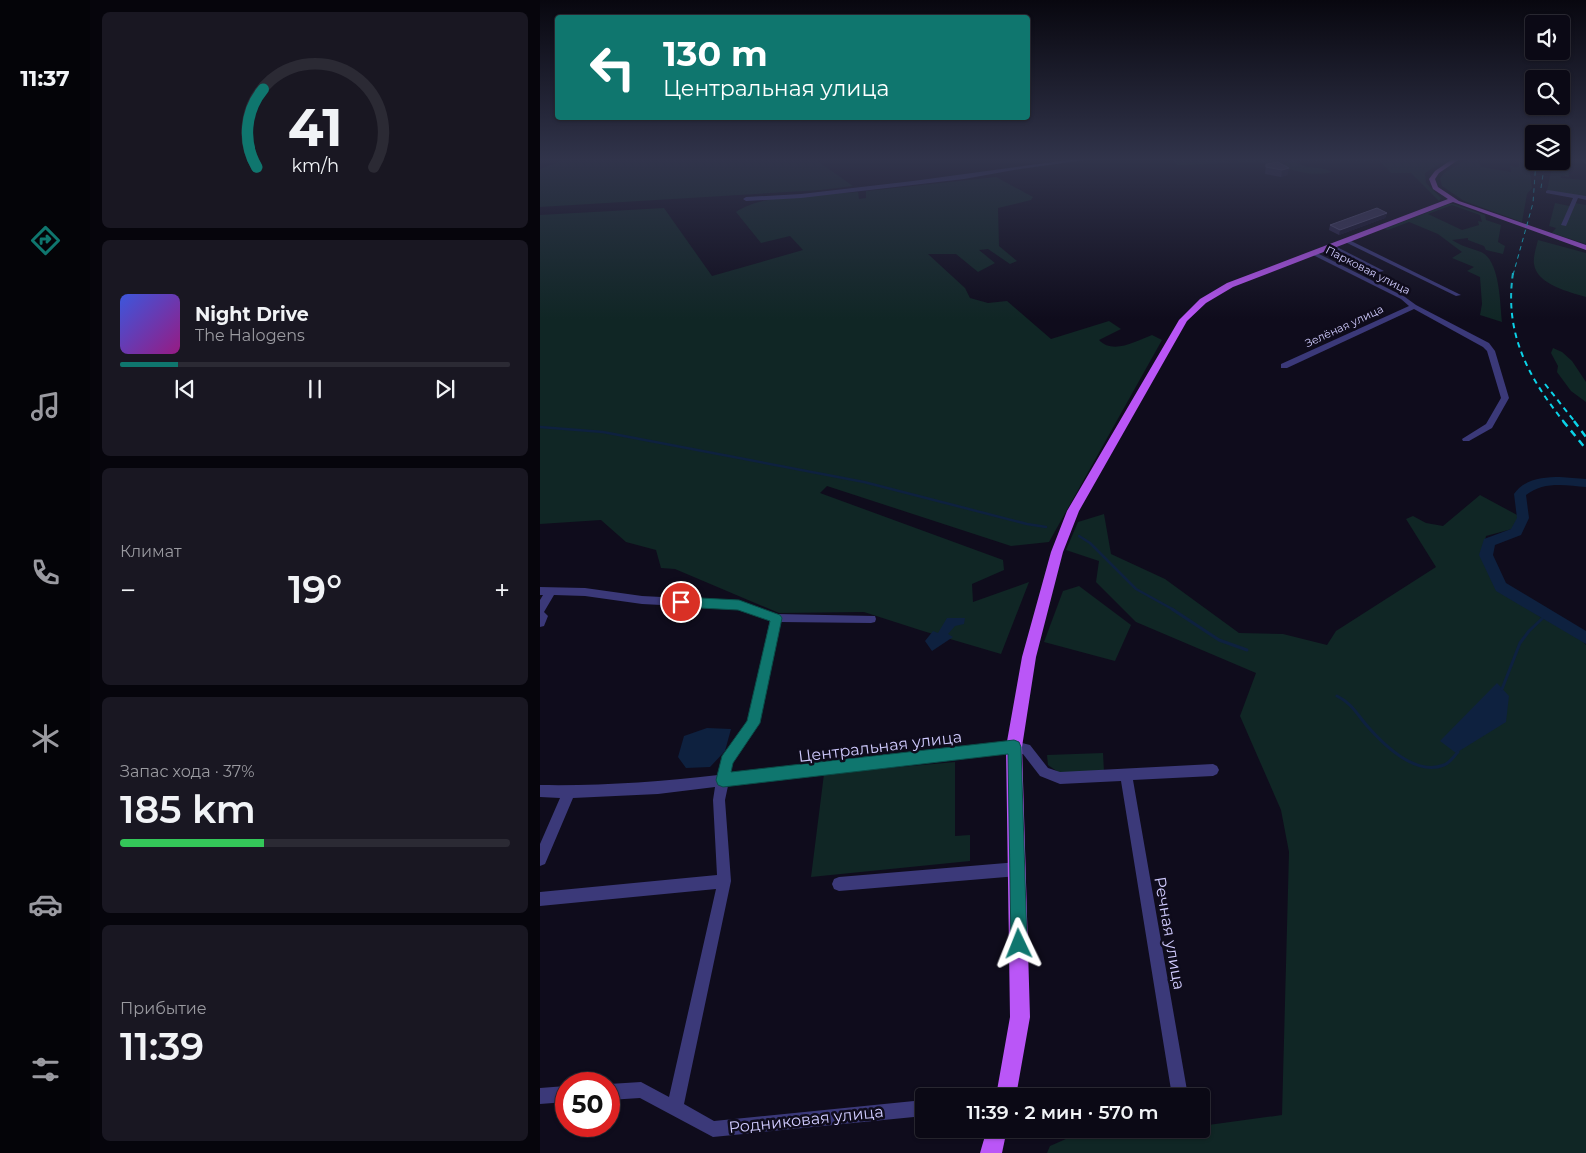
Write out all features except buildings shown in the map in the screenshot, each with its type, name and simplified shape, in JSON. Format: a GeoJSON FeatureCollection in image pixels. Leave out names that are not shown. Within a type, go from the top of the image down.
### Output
{"type":"FeatureCollection","features":[{"type":"Feature","properties":{"kind":"main road"},"geometry":{"type":"LineString","coordinates":[[1007,1088],[1020,1017],[1014,747],[1028,657],[1057,552],[1073,511],[1183,320],[1203,301],[1230,285],[1421,212]]}},
{"type":"Feature","properties":{"kind":"main road"},"geometry":{"type":"LineString","coordinates":[[1483,212],[1586,248]]}},
{"type":"Feature","properties":{"kind":"main road"},"geometry":{"type":"LineString","coordinates":[[990,1152],[994,1138]]}},
{"type":"Feature","properties":{"kind":"street"},"geometry":{"type":"LineString","coordinates":[[1564,226],[1570,212]]}},
{"type":"Feature","properties":{"kind":"street","name":"Парковая улица"},"geometry":{"type":"LineString","coordinates":[[1345,240],[1458,295]]}},
{"type":"Feature","properties":{"kind":"street"},"geometry":{"type":"LineString","coordinates":[[1331,246],[1381,271]]}},
{"type":"Feature","properties":{"kind":"street","name":"Парковая улица"},"geometry":{"type":"LineString","coordinates":[[1313,253],[1403,298],[1414,306]]}},
{"type":"Feature","properties":{"kind":"street"},"geometry":{"type":"LineString","coordinates":[[1414,306],[1486,345],[1491,351],[1505,398],[1489,426],[1466,439]]}},
{"type":"Feature","properties":{"kind":"street","name":"Зелёная улица"},"geometry":{"type":"LineString","coordinates":[[1284,366],[1414,306]]}},
{"type":"Feature","properties":{"kind":"street"},"geometry":{"type":"LineString","coordinates":[[540,591],[585,592],[642,600],[739,605],[776,618],[870,619]]}},
{"type":"Feature","properties":{"kind":"street"},"geometry":{"type":"LineString","coordinates":[[540,609],[551,591]]}},
{"type":"Feature","properties":{"kind":"street"},"geometry":{"type":"LineString","coordinates":[[540,616],[543,616],[540,623]]}},
{"type":"Feature","properties":{"kind":"street"},"geometry":{"type":"LineString","coordinates":[[675,1108],[724,881],[719,800],[727,760],[754,723],[776,618]]}},
{"type":"Feature","properties":{"kind":"street"},"geometry":{"type":"LineString","coordinates":[[1014,747],[1026,749],[1044,772],[1060,778],[1212,770]]}},
{"type":"Feature","properties":{"kind":"street","name":"Центральная улица"},"geometry":{"type":"LineString","coordinates":[[540,792],[658,788],[1014,747]]}},
{"type":"Feature","properties":{"kind":"street","name":"Речная улица"},"geometry":{"type":"LineString","coordinates":[[1126,775],[1179,1088]]}},
{"type":"Feature","properties":{"kind":"street"},"geometry":{"type":"LineString","coordinates":[[540,859],[569,792]]}},
{"type":"Feature","properties":{"kind":"street"},"geometry":{"type":"LineString","coordinates":[[839,884],[1018,869]]}},
{"type":"Feature","properties":{"kind":"street"},"geometry":{"type":"LineString","coordinates":[[540,899],[724,881]]}},
{"type":"Feature","properties":{"kind":"street","name":"Родниковая улица"},"geometry":{"type":"LineString","coordinates":[[620,1091],[640,1090],[713,1128],[915,1109]]}},
{"type":"Feature","properties":{"kind":"street"},"geometry":{"type":"LineString","coordinates":[[540,1096],[555,1095]]}},
{"type":"Feature","properties":{"kind":"green space"},"geometry":{"type":"Polygon","coordinates":[[[597,212],[667,212],[712,276],[803,250],[790,236],[761,243],[736,212],[998,212],[999,246],[1017,261],[1010,264],[988,249],[979,250],[995,263],[978,272],[956,254],[928,254],[965,288],[970,298],[988,303],[1007,301],[1051,339],[1109,321],[1121,329],[1099,340],[1105,344],[1118,347],[1152,335],[1162,340],[1049,542],[1011,546],[827,486],[820,493],[1003,560],[1004,570],[972,584],[973,602],[1029,582],[1001,654],[864,612],[779,613],[675,569],[661,568],[656,550],[626,542],[601,520],[540,524],[540,215],[597,212]]]}},
{"type":"Feature","properties":{"kind":"green space"},"geometry":{"type":"Polygon","coordinates":[[[1429,212],[1434,212],[1428,214],[1462,230],[1479,225],[1478,221],[1482,222],[1480,215],[1471,212],[1485,215],[1486,220],[1501,225],[1498,242],[1505,246],[1503,254],[1486,250],[1484,246],[1468,240],[1468,238],[1452,240],[1481,252],[1492,264],[1498,283],[1502,322],[1480,315],[1482,304],[1480,277],[1467,271],[1474,267],[1452,258],[1462,252],[1438,234],[1409,222],[1388,230],[1384,229],[1429,212]]]}},
{"type":"Feature","properties":{"kind":"green space"},"geometry":{"type":"Polygon","coordinates":[[[1494,212],[1524,212],[1522,222],[1494,212]]]}},
{"type":"Feature","properties":{"kind":"green space"},"geometry":{"type":"Polygon","coordinates":[[[1553,212],[1586,212],[1586,244],[1552,233],[1556,228],[1549,226],[1553,212]]]}},
{"type":"Feature","properties":{"kind":"green space"},"geometry":{"type":"Polygon","coordinates":[[[1538,240],[1586,253],[1586,297],[1563,290],[1541,277],[1536,271],[1534,264],[1538,240]]]}},
{"type":"Feature","properties":{"kind":"green space"},"geometry":{"type":"Polygon","coordinates":[[[1553,348],[1562,352],[1572,361],[1586,382],[1586,402],[1571,391],[1557,372],[1558,366],[1551,353],[1553,348]]]}},
{"type":"Feature","properties":{"kind":"green space"},"geometry":{"type":"Polygon","coordinates":[[[1480,495],[1519,516],[1512,529],[1486,536],[1482,554],[1496,586],[1539,616],[1581,639],[1586,645],[1586,1153],[1047,1153],[1050,1146],[1068,1138],[1210,1138],[1210,1125],[1282,1115],[1289,852],[1281,810],[1240,716],[1256,673],[1136,622],[1096,582],[1099,561],[1066,550],[1078,522],[1104,514],[1111,554],[1165,579],[1239,633],[1283,634],[1327,645],[1336,631],[1436,567],[1406,519],[1413,516],[1426,523],[1443,526],[1480,495]]]}},
{"type":"Feature","properties":{"kind":"green space"},"geometry":{"type":"Polygon","coordinates":[[[1079,586],[1131,625],[1115,661],[1044,642],[1063,591],[1079,586]]]}},
{"type":"Feature","properties":{"kind":"green space"},"geometry":{"type":"Polygon","coordinates":[[[1103,753],[1104,772],[1061,774],[1048,765],[1047,755],[1103,753]]]}},
{"type":"Feature","properties":{"kind":"green space"},"geometry":{"type":"Polygon","coordinates":[[[955,762],[955,836],[970,835],[970,861],[811,877],[824,774],[955,762]]]}},
{"type":"Feature","properties":{"kind":"water"},"geometry":{"type":"Polygon","coordinates":[[[947,618],[965,618],[964,624],[955,626],[948,634],[953,637],[932,651],[925,641],[933,631],[938,633],[947,618]]]}},
{"type":"Feature","properties":{"kind":"water"},"geometry":{"type":"Polygon","coordinates":[[[1497,683],[1509,696],[1506,722],[1456,753],[1440,741],[1497,683]]]}},
{"type":"Feature","properties":{"kind":"water"},"geometry":{"type":"Polygon","coordinates":[[[707,728],[731,729],[725,751],[710,767],[686,768],[678,757],[684,736],[707,728]]]}},
{"type":"Feature","properties":{"kind":"waterway"},"geometry":{"type":"LineString","coordinates":[[540,427],[603,432],[864,482],[1027,524],[1046,527]]}},
{"type":"Feature","properties":{"kind":"waterway"},"geometry":{"type":"LineString","coordinates":[[1586,483],[1551,481],[1534,484],[1527,488],[1520,494],[1523,518],[1516,532],[1489,542],[1486,555],[1501,587],[1586,638]]}},
{"type":"Feature","properties":{"kind":"waterway"},"geometry":{"type":"LineString","coordinates":[[1079,536],[1090,543],[1136,589],[1174,610]]}},
{"type":"Feature","properties":{"kind":"waterway"},"geometry":{"type":"LineString","coordinates":[[1172,609],[1219,640],[1247,650]]}},
{"type":"Feature","properties":{"kind":"waterway"},"geometry":{"type":"LineString","coordinates":[[1502,689],[1520,643],[1529,631],[1546,615]]}},
{"type":"Feature","properties":{"kind":"waterway"},"geometry":{"type":"LineString","coordinates":[[1337,696],[1351,706],[1384,743],[1402,758],[1412,763],[1423,767],[1444,765],[1458,752]]}},
{"type":"Feature","properties":{"kind":"railway"},"geometry":{"type":"LineString","coordinates":[[1513,275],[1531,212]]}},
{"type":"Feature","properties":{"kind":"railway"},"geometry":{"type":"LineString","coordinates":[[1513,273],[1512,315],[1522,353],[1540,388],[1564,422]]}},
{"type":"Feature","properties":{"kind":"railway"},"geometry":{"type":"LineString","coordinates":[[1545,384],[1575,422]]}},
{"type":"Feature","properties":{"kind":"railway"},"geometry":{"type":"LineString","coordinates":[[1563,421],[1586,449]]}},
{"type":"Feature","properties":{"kind":"railway"},"geometry":{"type":"LineString","coordinates":[[1574,421],[1586,437]]}},
{"type":"Feature","properties":{"kind":"route"},"geometry":{"type":"LineString","coordinates":[[681,602],[739,605],[776,618],[754,723],[727,760],[723,780],[1014,747],[1019,944]]}}]}
